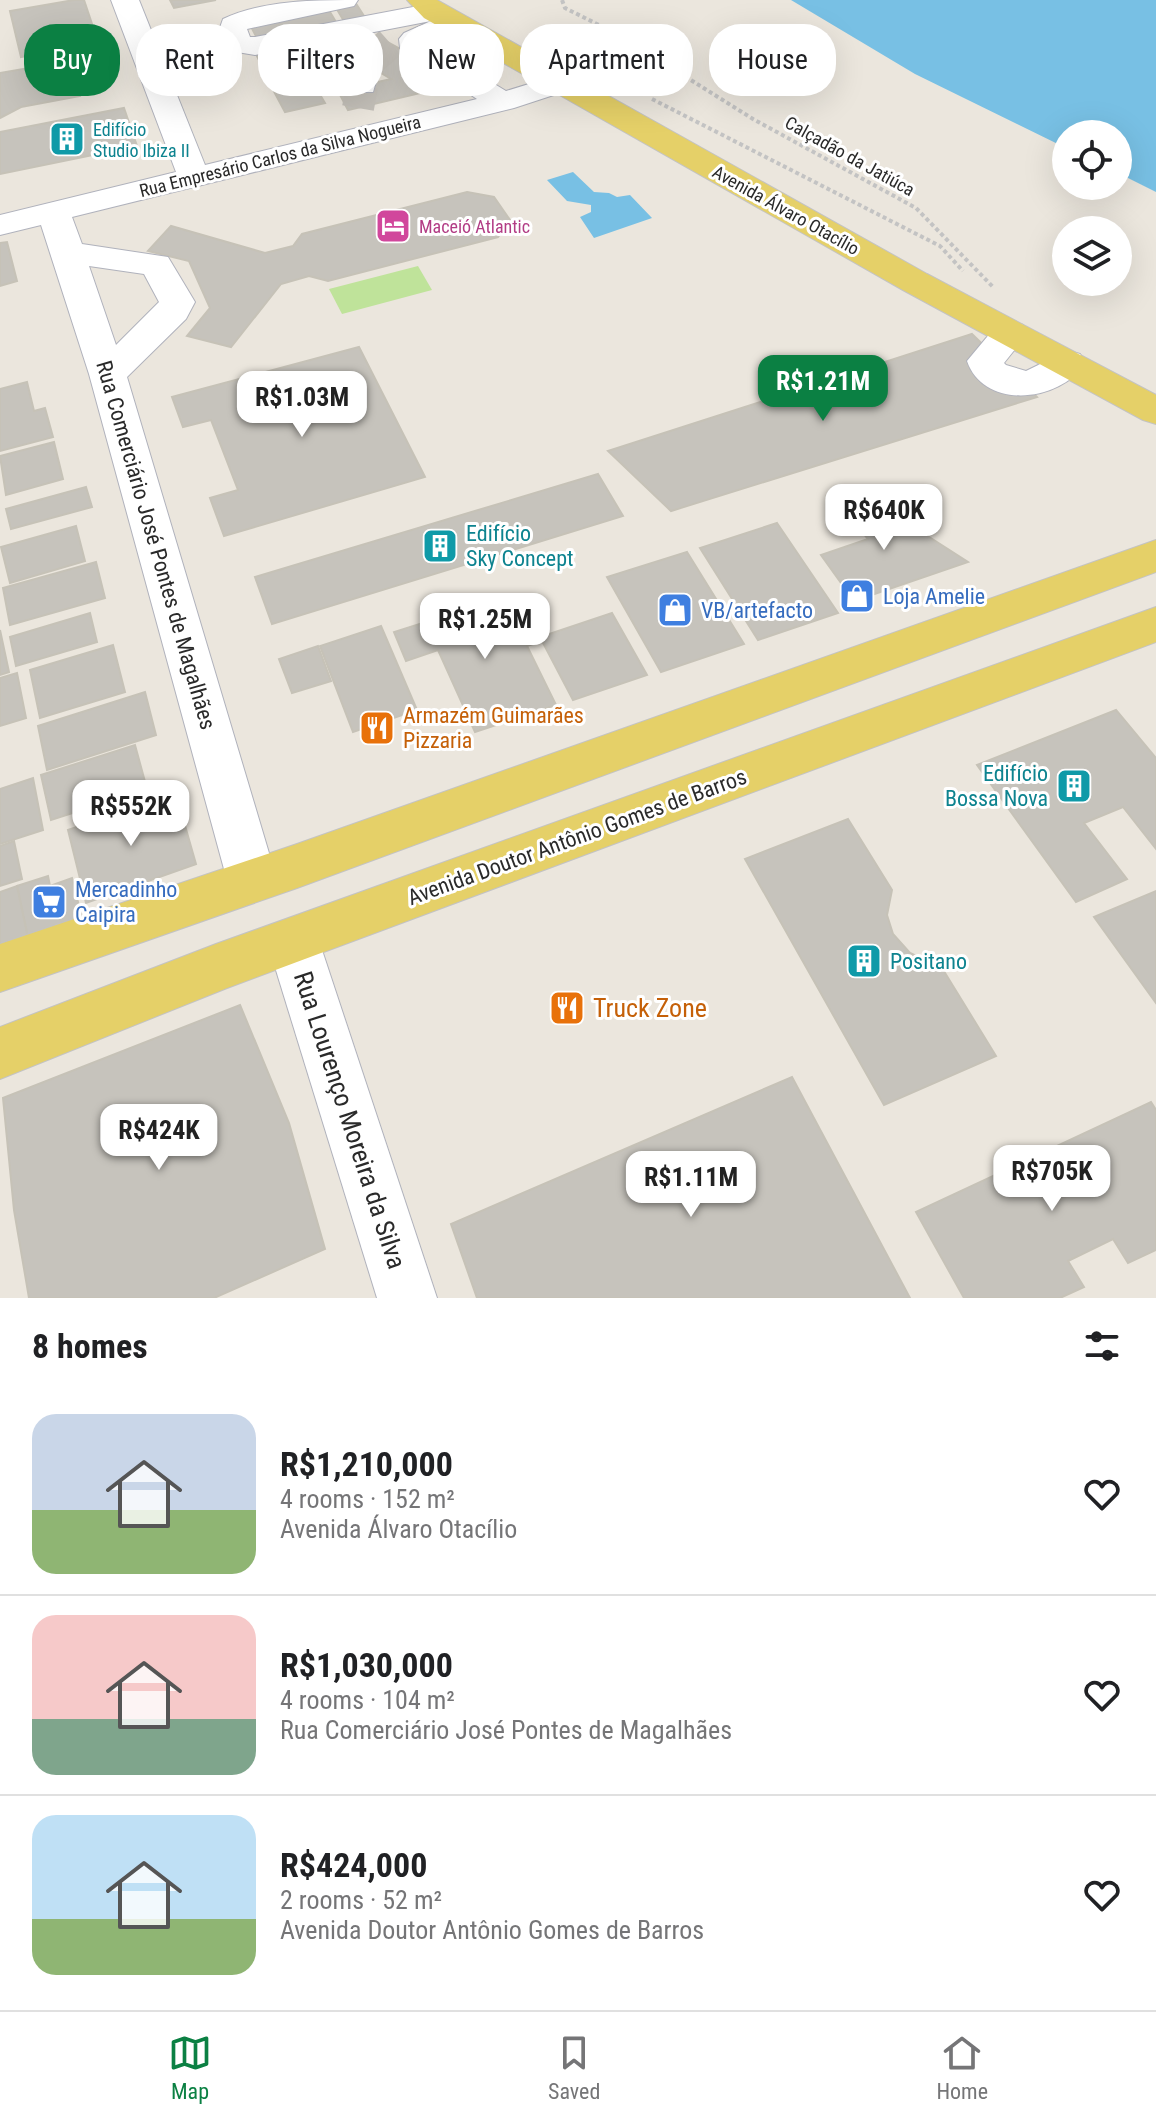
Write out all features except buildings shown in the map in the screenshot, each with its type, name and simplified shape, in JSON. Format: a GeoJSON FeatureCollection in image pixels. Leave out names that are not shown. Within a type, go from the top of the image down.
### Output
{"type":"FeatureCollection","features":[{"type":"Feature","properties":{"kind":"main road","name":"Avenida Álvaro Otacílio"},"geometry":{"type":"LineString","coordinates":[[440,10],[520,62]]}},
{"type":"Feature","properties":{"kind":"main road","name":"Avenida Álvaro Otacílio"},"geometry":{"type":"LineString","coordinates":[[440,10],[588,83],[1156,388]]}},
{"type":"Feature","properties":{"kind":"main road","name":"Avenida Álvaro Otacílio"},"geometry":{"type":"LineString","coordinates":[[580,96],[1010,333]]}},
{"type":"Feature","properties":{"kind":"main road"},"geometry":{"type":"LineString","coordinates":[[1067,363],[1156,411]]}},
{"type":"Feature","properties":{"kind":"main road"},"geometry":{"type":"LineString","coordinates":[[0,968],[274,873],[1156,556]]}},
{"type":"Feature","properties":{"kind":"main road","name":"Avenida Doutor Antônio Gomes de Barros"},"geometry":{"type":"LineString","coordinates":[[0,1053],[216,968],[1156,624]]}},
{"type":"Feature","properties":{"kind":"main road"},"geometry":{"type":"LineString","coordinates":[[274,873],[307,936]]}},
{"type":"Feature","properties":{"kind":"main road"},"geometry":{"type":"LineString","coordinates":[[216,968],[234,945],[274,873]]}},
{"type":"Feature","properties":{"kind":"street"},"geometry":{"type":"LineString","coordinates":[[125,0],[194,177]]}},
{"type":"Feature","properties":{"kind":"street"},"geometry":{"type":"LineString","coordinates":[[344,0],[242,20],[233,25],[232,33],[241,45],[255,46],[440,10]]}},
{"type":"Feature","properties":{"kind":"street"},"geometry":{"type":"LineString","coordinates":[[390,43],[440,10]]}},
{"type":"Feature","properties":{"kind":"street"},"geometry":{"type":"LineString","coordinates":[[504,56],[508,55]]}},
{"type":"Feature","properties":{"kind":"street"},"geometry":{"type":"LineString","coordinates":[[345,140],[359,96]]}},
{"type":"Feature","properties":{"kind":"street"},"geometry":{"type":"LineString","coordinates":[[492,96],[503,102]]}},
{"type":"Feature","properties":{"kind":"street","name":"Rua Empresário Carlos da Silva Nogueira"},"geometry":{"type":"LineString","coordinates":[[0,225],[521,96]]}},
{"type":"Feature","properties":{"kind":"street","name":"Rua Comerciário José Pontes de Magalhães"},"geometry":{"type":"LineString","coordinates":[[54,212],[274,873]]}},
{"type":"Feature","properties":{"kind":"street"},"geometry":{"type":"LineString","coordinates":[[68,253],[156,265],[177,302],[173,311],[108,374]]}},
{"type":"Feature","properties":{"kind":"street"},"geometry":{"type":"LineString","coordinates":[[1010,333],[985,361],[987,368],[998,378],[1026,386],[1067,363]]}},
{"type":"Feature","properties":{"kind":"street","name":"Rua Lourenço Moreira da Silva"},"geometry":{"type":"LineString","coordinates":[[307,936],[407,1298]]}},
{"type":"Feature","properties":{"kind":"path","name":"Calçadão da Jatiúca"},"geometry":{"type":"LineString","coordinates":[[562,0],[565,8],[584,20],[619,35],[753,119],[916,208],[993,286],[1005,293]]}},
{"type":"Feature","properties":{"kind":"green space"},"geometry":{"type":"Polygon","coordinates":[[[418,266],[432,290],[342,314],[329,289],[418,266]]]}},
{"type":"Feature","properties":{"kind":"water"},"geometry":{"type":"Polygon","coordinates":[[[791,0],[1156,0],[1156,192],[1132,180],[1132,120],[1052,120],[1052,141],[915,74],[836,27],[836,24],[791,0]]]}},
{"type":"Feature","properties":{"kind":"water"},"geometry":{"type":"Polygon","coordinates":[[[573,172],[594,192],[617,197],[630,195],[652,218],[594,238],[580,217],[591,212],[591,205],[567,201],[547,180],[573,172]]]}},
{"type":"Feature","properties":{"kind":"tunnel"},"geometry":{"type":"LineString","coordinates":[[383,49],[390,43]]}},
{"type":"Feature","properties":{"kind":"tunnel"},"geometry":{"type":"LineString","coordinates":[[358,108],[360,96]]}},
{"type":"Feature","properties":{"kind":"place","name":"Edifício Studio Ibiza II"},"geometry":{"type":"Point","coordinates":[67,139]}},
{"type":"Feature","properties":{"kind":"place","name":"Maceió Atlantic"},"geometry":{"type":"Point","coordinates":[393,226]}},
{"type":"Feature","properties":{"kind":"place","name":"Edifício Sky Concept"},"geometry":{"type":"Point","coordinates":[440,546]}},
{"type":"Feature","properties":{"kind":"place","name":"Loja Amelie"},"geometry":{"type":"Point","coordinates":[857,596]}},
{"type":"Feature","properties":{"kind":"place","name":"VB/artefacto"},"geometry":{"type":"Point","coordinates":[675,610]}},
{"type":"Feature","properties":{"kind":"place","name":"Armazém Guimarães Pizzaria"},"geometry":{"type":"Point","coordinates":[377,728]}},
{"type":"Feature","properties":{"kind":"place","name":"Edifício Bossa Nova"},"geometry":{"type":"Point","coordinates":[1074,786]}},
{"type":"Feature","properties":{"kind":"place","name":"Mercadinho Caipira"},"geometry":{"type":"Point","coordinates":[49,902]}},
{"type":"Feature","properties":{"kind":"place","name":"Positano"},"geometry":{"type":"Point","coordinates":[864,961]}},
{"type":"Feature","properties":{"kind":"place","name":"Truck Zone"},"geometry":{"type":"Point","coordinates":[567,1008]}}]}
